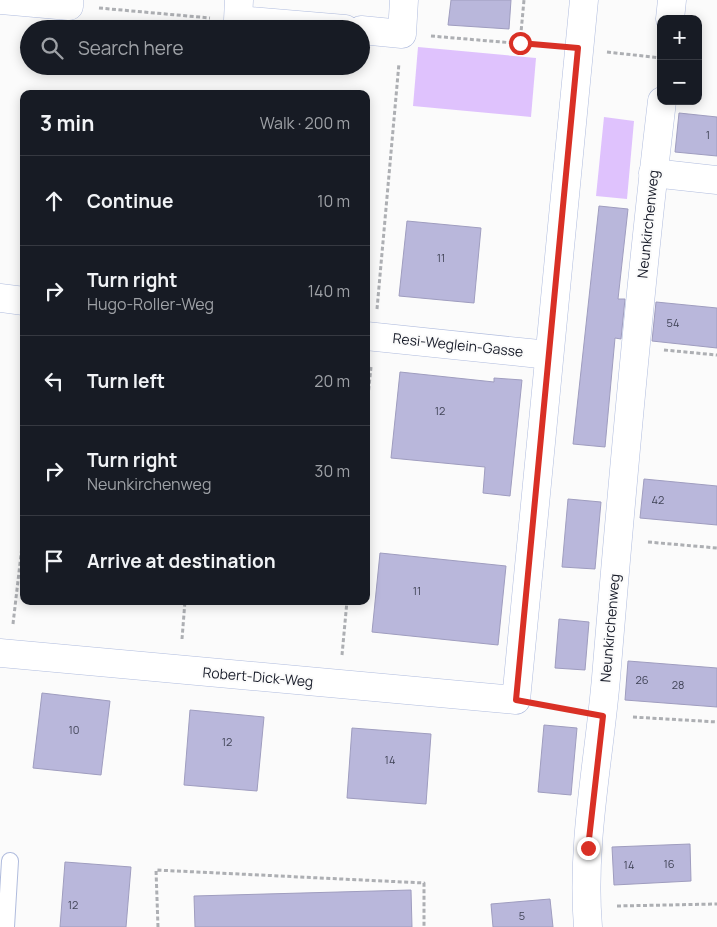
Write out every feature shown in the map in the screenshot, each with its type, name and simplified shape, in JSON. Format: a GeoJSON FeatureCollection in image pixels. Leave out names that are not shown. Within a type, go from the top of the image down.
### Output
{"type":"FeatureCollection","features":[{"type":"Feature","properties":{"kind":"street"},"geometry":{"type":"LineString","coordinates":[[0,0],[69,3]]}},
{"type":"Feature","properties":{"kind":"street"},"geometry":{"type":"LineString","coordinates":[[370,31],[402,34],[404,0]]}},
{"type":"Feature","properties":{"kind":"street"},"geometry":{"type":"LineString","coordinates":[[516,700],[584,0]]}},
{"type":"Feature","properties":{"kind":"street"},"geometry":{"type":"LineString","coordinates":[[670,15],[672,0]]}},
{"type":"Feature","properties":{"kind":"street"},"geometry":{"type":"LineString","coordinates":[[238,10],[294,20]]}},
{"type":"Feature","properties":{"kind":"street","name":"Neunkirchenweg"},"geometry":{"type":"LineString","coordinates":[[588,917],[588,848],[603,716],[617,540],[653,173],[662,105]]}},
{"type":"Feature","properties":{"kind":"street"},"geometry":{"type":"LineString","coordinates":[[653,173],[717,180]]}},
{"type":"Feature","properties":{"kind":"street"},"geometry":{"type":"LineString","coordinates":[[0,298],[20,300]]}},
{"type":"Feature","properties":{"kind":"street","name":"Resi-Weglein-Gasse"},"geometry":{"type":"LineString","coordinates":[[370,336],[549,355]]}},
{"type":"Feature","properties":{"kind":"street","name":"Robert-Dick-Weg"},"geometry":{"type":"LineString","coordinates":[[4,654],[516,700]]}},
{"type":"Feature","properties":{"kind":"lane"},"geometry":{"type":"LineString","coordinates":[[6,927],[10,861]]}},
{"type":"Feature","properties":{"kind":"path"},"geometry":{"type":"LineString","coordinates":[[520,43],[524,0]]}},
{"type":"Feature","properties":{"kind":"path"},"geometry":{"type":"LineString","coordinates":[[69,3],[238,10]]}},
{"type":"Feature","properties":{"kind":"path"},"geometry":{"type":"LineString","coordinates":[[402,34],[578,48],[657,58]]}},
{"type":"Feature","properties":{"kind":"path"},"geometry":{"type":"LineString","coordinates":[[370,336],[399,65]]}},
{"type":"Feature","properties":{"kind":"path"},"geometry":{"type":"LineString","coordinates":[[636,347],[717,355]]}},
{"type":"Feature","properties":{"kind":"path"},"geometry":{"type":"LineString","coordinates":[[617,540],[717,548]]}},
{"type":"Feature","properties":{"kind":"path"},"geometry":{"type":"LineString","coordinates":[[4,654],[20,554]]}},
{"type":"Feature","properties":{"kind":"path"},"geometry":{"type":"LineString","coordinates":[[180,670],[185,605]]}},
{"type":"Feature","properties":{"kind":"path"},"geometry":{"type":"LineString","coordinates":[[339,684],[347,605]]}},
{"type":"Feature","properties":{"kind":"path"},"geometry":{"type":"LineString","coordinates":[[516,700],[603,716],[717,722]]}},
{"type":"Feature","properties":{"kind":"path"},"geometry":{"type":"LineString","coordinates":[[158,927],[156,870],[424,883],[424,927]]}},
{"type":"Feature","properties":{"kind":"path"},"geometry":{"type":"LineString","coordinates":[[588,917],[717,904]]}},
{"type":"Feature","properties":{"kind":"shaded area"},"geometry":{"type":"Polygon","coordinates":[[[418,47],[536,58],[531,117],[413,106],[418,47]]]}},
{"type":"Feature","properties":{"kind":"shaded area"},"geometry":{"type":"Polygon","coordinates":[[[604,117],[634,121],[627,199],[596,196],[604,117]]]}},
{"type":"Feature","properties":{"kind":"building"},"geometry":{"type":"Polygon","coordinates":[[[451,0],[511,0],[509,29],[448,25],[451,0]]]}},
{"type":"Feature","properties":{"kind":"building"},"geometry":{"type":"Polygon","coordinates":[[[679,113],[717,117],[717,156],[675,152],[679,113]]]}},
{"type":"Feature","properties":{"kind":"building"},"geometry":{"type":"Polygon","coordinates":[[[599,206],[628,209],[618,299],[625,299],[621,339],[615,338],[605,447],[573,444],[599,206]]]}},
{"type":"Feature","properties":{"kind":"building"},"geometry":{"type":"Polygon","coordinates":[[[407,221],[481,228],[474,303],[399,296],[407,221]]]}},
{"type":"Feature","properties":{"kind":"building"},"geometry":{"type":"Polygon","coordinates":[[[656,302],[717,308],[717,348],[652,341],[656,302]]]}},
{"type":"Feature","properties":{"kind":"building"},"geometry":{"type":"Polygon","coordinates":[[[400,372],[494,382],[494,378],[522,380],[510,496],[483,493],[485,467],[391,458],[400,372]]]}},
{"type":"Feature","properties":{"kind":"building"},"geometry":{"type":"Polygon","coordinates":[[[644,479],[717,486],[717,525],[640,518],[644,479]]]}},
{"type":"Feature","properties":{"kind":"building"},"geometry":{"type":"Polygon","coordinates":[[[568,499],[601,502],[595,569],[562,567],[568,499]]]}},
{"type":"Feature","properties":{"kind":"building"},"geometry":{"type":"Polygon","coordinates":[[[380,553],[506,566],[498,645],[372,632],[380,553]]]}},
{"type":"Feature","properties":{"kind":"building"},"geometry":{"type":"Polygon","coordinates":[[[559,619],[589,622],[585,670],[555,668],[559,619]]]}},
{"type":"Feature","properties":{"kind":"building"},"geometry":{"type":"Polygon","coordinates":[[[628,661],[717,668],[717,707],[625,700],[628,661]]]}},
{"type":"Feature","properties":{"kind":"building"},"geometry":{"type":"Polygon","coordinates":[[[42,693],[110,701],[101,775],[33,768],[42,693]]]}},
{"type":"Feature","properties":{"kind":"building"},"geometry":{"type":"Polygon","coordinates":[[[190,710],[264,717],[257,791],[184,785],[190,710]]]}},
{"type":"Feature","properties":{"kind":"building"},"geometry":{"type":"Polygon","coordinates":[[[544,725],[577,728],[571,795],[538,792],[544,725]]]}},
{"type":"Feature","properties":{"kind":"building"},"geometry":{"type":"Polygon","coordinates":[[[352,728],[431,734],[426,804],[347,798],[352,728]]]}},
{"type":"Feature","properties":{"kind":"building"},"geometry":{"type":"Polygon","coordinates":[[[690,844],[691,881],[614,885],[612,847],[690,844]]]}},
{"type":"Feature","properties":{"kind":"building"},"geometry":{"type":"Polygon","coordinates":[[[65,862],[131,867],[126,927],[60,927],[65,862]]]}},
{"type":"Feature","properties":{"kind":"building"},"geometry":{"type":"Polygon","coordinates":[[[411,890],[412,927],[195,927],[194,896],[411,890]]]}},
{"type":"Feature","properties":{"kind":"building"},"geometry":{"type":"Polygon","coordinates":[[[550,899],[553,927],[493,927],[491,904],[550,899]]]}},
{"type":"Feature","properties":{"kind":"route"},"geometry":{"type":"LineString","coordinates":[[520,43],[578,48],[516,700],[603,716],[588,848]]}}]}
